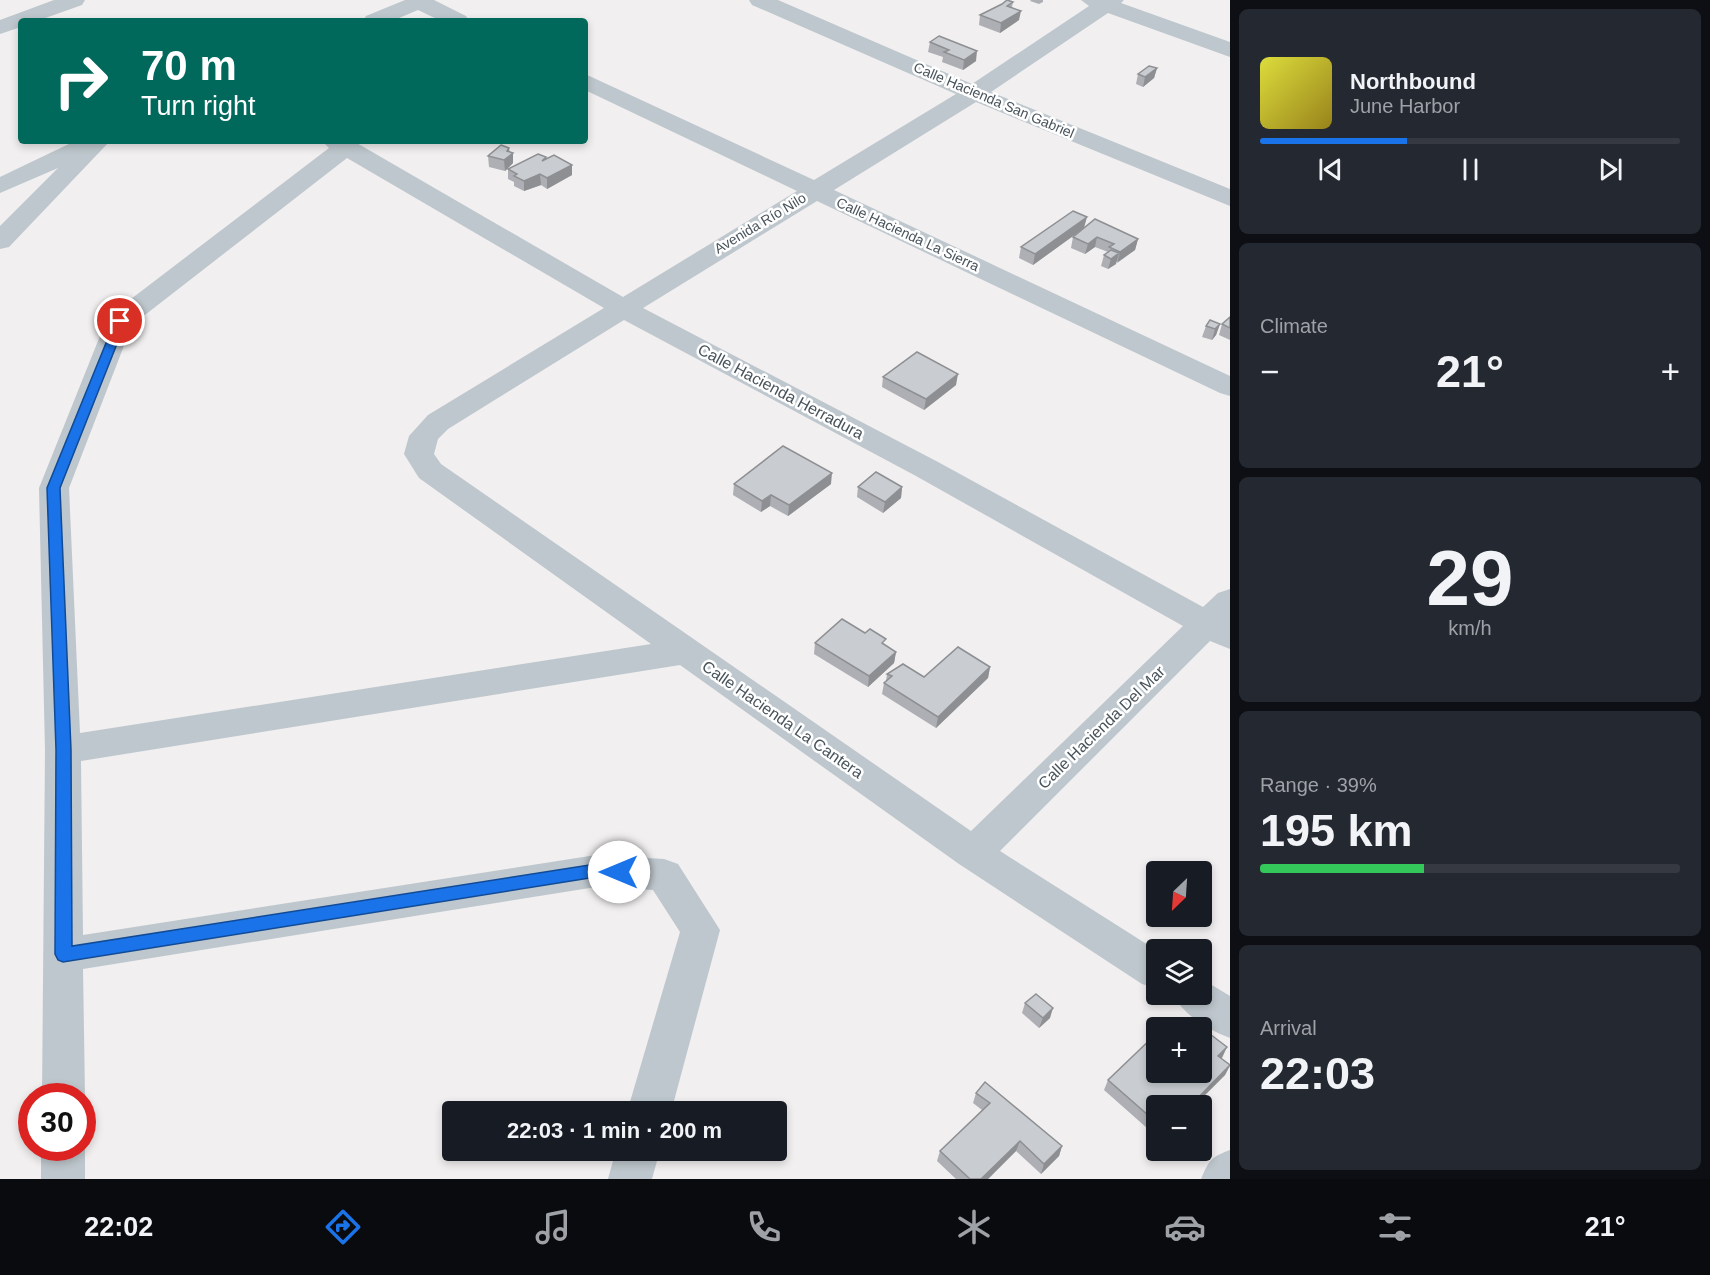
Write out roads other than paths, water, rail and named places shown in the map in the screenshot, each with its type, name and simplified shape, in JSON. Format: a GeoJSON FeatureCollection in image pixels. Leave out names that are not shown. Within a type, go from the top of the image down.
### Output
{"type":"FeatureCollection","features":[{"type":"Feature","properties":{"kind":"street"},"geometry":{"type":"LineString","coordinates":[[25,18],[74,0]]}},
{"type":"Feature","properties":{"kind":"street","name":"Calle Hacienda San Gabriel"},"geometry":{"type":"LineString","coordinates":[[760,0],[974,93],[1230,198]]}},
{"type":"Feature","properties":{"kind":"street"},"geometry":{"type":"LineString","coordinates":[[381,18],[420,1],[452,18]]}},
{"type":"Feature","properties":{"kind":"street"},"geometry":{"type":"LineString","coordinates":[[1103,2],[1230,51]]}},
{"type":"Feature","properties":{"kind":"street","name":"Avenida Río Nilo"},"geometry":{"type":"LineString","coordinates":[[418,454],[424,436],[438,422],[974,93],[1103,2]]}},
{"type":"Feature","properties":{"kind":"street"},"geometry":{"type":"LineString","coordinates":[[0,27],[18,20]]}},
{"type":"Feature","properties":{"kind":"street","name":"Calle Hacienda La Sierra"},"geometry":{"type":"LineString","coordinates":[[588,82],[1230,387]]}},
{"type":"Feature","properties":{"kind":"street"},"geometry":{"type":"LineString","coordinates":[[0,186],[90,144]]}},
{"type":"Feature","properties":{"kind":"street"},"geometry":{"type":"LineString","coordinates":[[0,241],[93,144]]}},
{"type":"Feature","properties":{"kind":"street"},"geometry":{"type":"LineString","coordinates":[[63,1083],[63,750],[54,488],[120,321],[340,144]]}},
{"type":"Feature","properties":{"kind":"street","name":"Calle Hacienda Herradura"},"geometry":{"type":"LineString","coordinates":[[340,144],[623,308],[927,469],[1222,621]]}},
{"type":"Feature","properties":{"kind":"street","name":"Calle Hacienda La Cantera"},"geometry":{"type":"LineString","coordinates":[[418,454],[430,471],[973,853],[1146,965]]}},
{"type":"Feature","properties":{"kind":"street","name":"Calle Hacienda Del Mar"},"geometry":{"type":"LineString","coordinates":[[973,853],[1222,621]]}},
{"type":"Feature","properties":{"kind":"street"},"geometry":{"type":"LineString","coordinates":[[63,750],[687,651]]}},
{"type":"Feature","properties":{"kind":"street"},"geometry":{"type":"LineString","coordinates":[[63,954],[596,871],[664,875],[700,930],[652,1101]]}},
{"type":"Feature","properties":{"kind":"street"},"geometry":{"type":"LineString","coordinates":[[1210,1005],[1230,1018]]}},
{"type":"Feature","properties":{"kind":"street"},"geometry":{"type":"LineString","coordinates":[[63,1161],[63,1179]]}},
{"type":"Feature","properties":{"kind":"street"},"geometry":{"type":"LineString","coordinates":[[630,1179],[635,1161]]}},
{"type":"Feature","properties":{"kind":"street"},"geometry":{"type":"LineString","coordinates":[[1223,1179],[1230,1171]]}}]}
